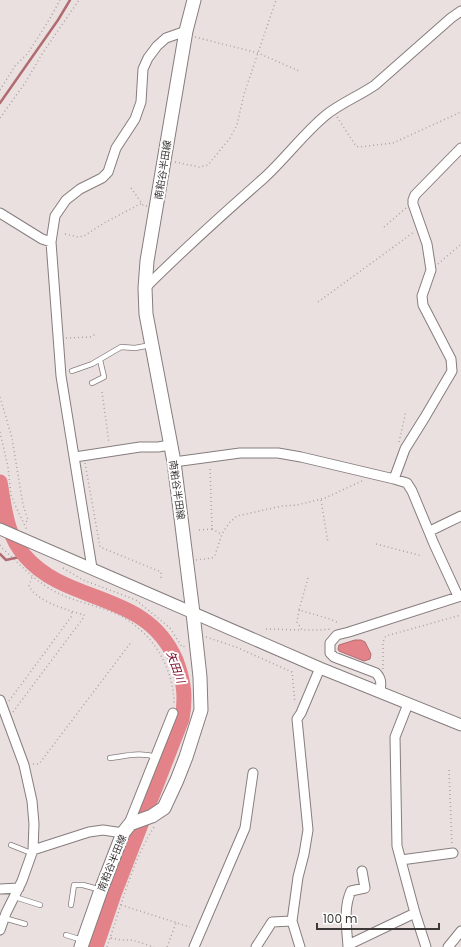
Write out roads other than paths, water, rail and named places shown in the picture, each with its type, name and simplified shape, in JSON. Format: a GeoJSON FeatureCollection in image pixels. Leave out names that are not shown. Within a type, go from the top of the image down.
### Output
{"type":"FeatureCollection","features":[{"type":"Feature","properties":{"kind":"main road","name":"南粕谷半田線"},"geometry":{"type":"LineString","coordinates":[[82,944],[101,890],[127,828],[164,808],[177,780],[201,710],[200,677],[196,636],[174,462],[146,314],[145,288],[147,261],[185,33],[194,0]]}},
{"type":"Feature","properties":{"kind":"street"},"geometry":{"type":"LineString","coordinates":[[145,288],[174,259],[264,178],[325,115],[343,103],[363,94],[375,85],[451,18],[461,11]]}},
{"type":"Feature","properties":{"kind":"street"},"geometry":{"type":"LineString","coordinates":[[92,568],[79,456],[61,376],[50,242],[55,216],[66,200],[80,189],[102,178],[108,172],[116,148],[135,119],[141,102],[143,69],[151,52],[166,38],[185,33]]}},
{"type":"Feature","properties":{"kind":"street"},"geometry":{"type":"LineString","coordinates":[[394,479],[405,449],[452,371],[451,359],[423,305],[422,296],[431,267],[427,244],[413,204],[413,200],[415,195],[461,148]]}},
{"type":"Feature","properties":{"kind":"street"},"geometry":{"type":"LineString","coordinates":[[0,213],[42,239],[50,242]]}},
{"type":"Feature","properties":{"kind":"street"},"geometry":{"type":"LineString","coordinates":[[79,456],[140,447],[170,445]]}},
{"type":"Feature","properties":{"kind":"street"},"geometry":{"type":"LineString","coordinates":[[174,462],[240,453],[278,453],[394,479],[407,484],[412,491],[430,531],[434,544],[460,596],[337,635],[330,643],[330,653],[334,657],[376,673],[381,681],[380,692]]}},
{"type":"Feature","properties":{"kind":"street"},"geometry":{"type":"LineString","coordinates":[[430,531],[461,516]]}},
{"type":"Feature","properties":{"kind":"street"},"geometry":{"type":"LineString","coordinates":[[0,529],[320,668],[461,725]]}},
{"type":"Feature","properties":{"kind":"street"},"geometry":{"type":"LineString","coordinates":[[300,947],[292,921],[298,877],[308,830],[297,719],[320,668]]}},
{"type":"Feature","properties":{"kind":"street"},"geometry":{"type":"LineString","coordinates":[[0,930],[4,918],[19,888],[32,852],[34,824],[32,801],[24,765],[1,702]]}},
{"type":"Feature","properties":{"kind":"street"},"geometry":{"type":"LineString","coordinates":[[408,704],[395,737],[397,846],[426,947]]}},
{"type":"Feature","properties":{"kind":"street"},"geometry":{"type":"LineString","coordinates":[[32,852],[89,832],[127,828],[173,713]]}},
{"type":"Feature","properties":{"kind":"street"},"geometry":{"type":"LineString","coordinates":[[194,947],[245,828],[253,773]]}},
{"type":"Feature","properties":{"kind":"street"},"geometry":{"type":"LineString","coordinates":[[401,860],[453,853]]}},
{"type":"Feature","properties":{"kind":"street"},"geometry":{"type":"LineString","coordinates":[[362,871],[365,888],[351,891],[348,902],[346,913],[348,946],[415,913]]}},
{"type":"Feature","properties":{"kind":"street"},"geometry":{"type":"LineString","coordinates":[[0,889],[19,888]]}},
{"type":"Feature","properties":{"kind":"street"},"geometry":{"type":"LineString","coordinates":[[256,947],[272,922],[292,921]]}},
{"type":"Feature","properties":{"kind":"street"},"geometry":{"type":"LineString","coordinates":[[448,947],[461,931]]}},
{"type":"Feature","properties":{"kind":"lane"},"geometry":{"type":"LineString","coordinates":[[72,371],[92,364],[122,347],[135,348],[152,344]]}},
{"type":"Feature","properties":{"kind":"lane"},"geometry":{"type":"LineString","coordinates":[[92,383],[107,378],[100,360]]}},
{"type":"Feature","properties":{"kind":"lane"},"geometry":{"type":"LineString","coordinates":[[110,758],[137,754],[156,757]]}},
{"type":"Feature","properties":{"kind":"lane"},"geometry":{"type":"LineString","coordinates":[[11,845],[32,852]]}},
{"type":"Feature","properties":{"kind":"lane"},"geometry":{"type":"LineString","coordinates":[[71,905],[74,885],[82,885],[101,890]]}},
{"type":"Feature","properties":{"kind":"lane"},"geometry":{"type":"LineString","coordinates":[[15,897],[40,905]]}},
{"type":"Feature","properties":{"kind":"lane"},"geometry":{"type":"LineString","coordinates":[[4,918],[25,924]]}},
{"type":"Feature","properties":{"kind":"lane"},"geometry":{"type":"LineString","coordinates":[[66,935],[82,944]]}},
{"type":"Feature","properties":{"kind":"waterway"},"geometry":{"type":"LineString","coordinates":[[0,103],[58,20],[70,0]]}},
{"type":"Feature","properties":{"kind":"waterway","name":"矢田川"},"geometry":{"type":"LineString","coordinates":[[0,482],[10,530],[25,556],[43,572],[63,584],[105,600],[146,621],[163,637],[176,660],[181,675],[184,696],[182,719],[114,894],[96,947]]}},
{"type":"Feature","properties":{"kind":"waterway"},"geometry":{"type":"LineString","coordinates":[[0,554],[6,560],[24,556]]}}]}
